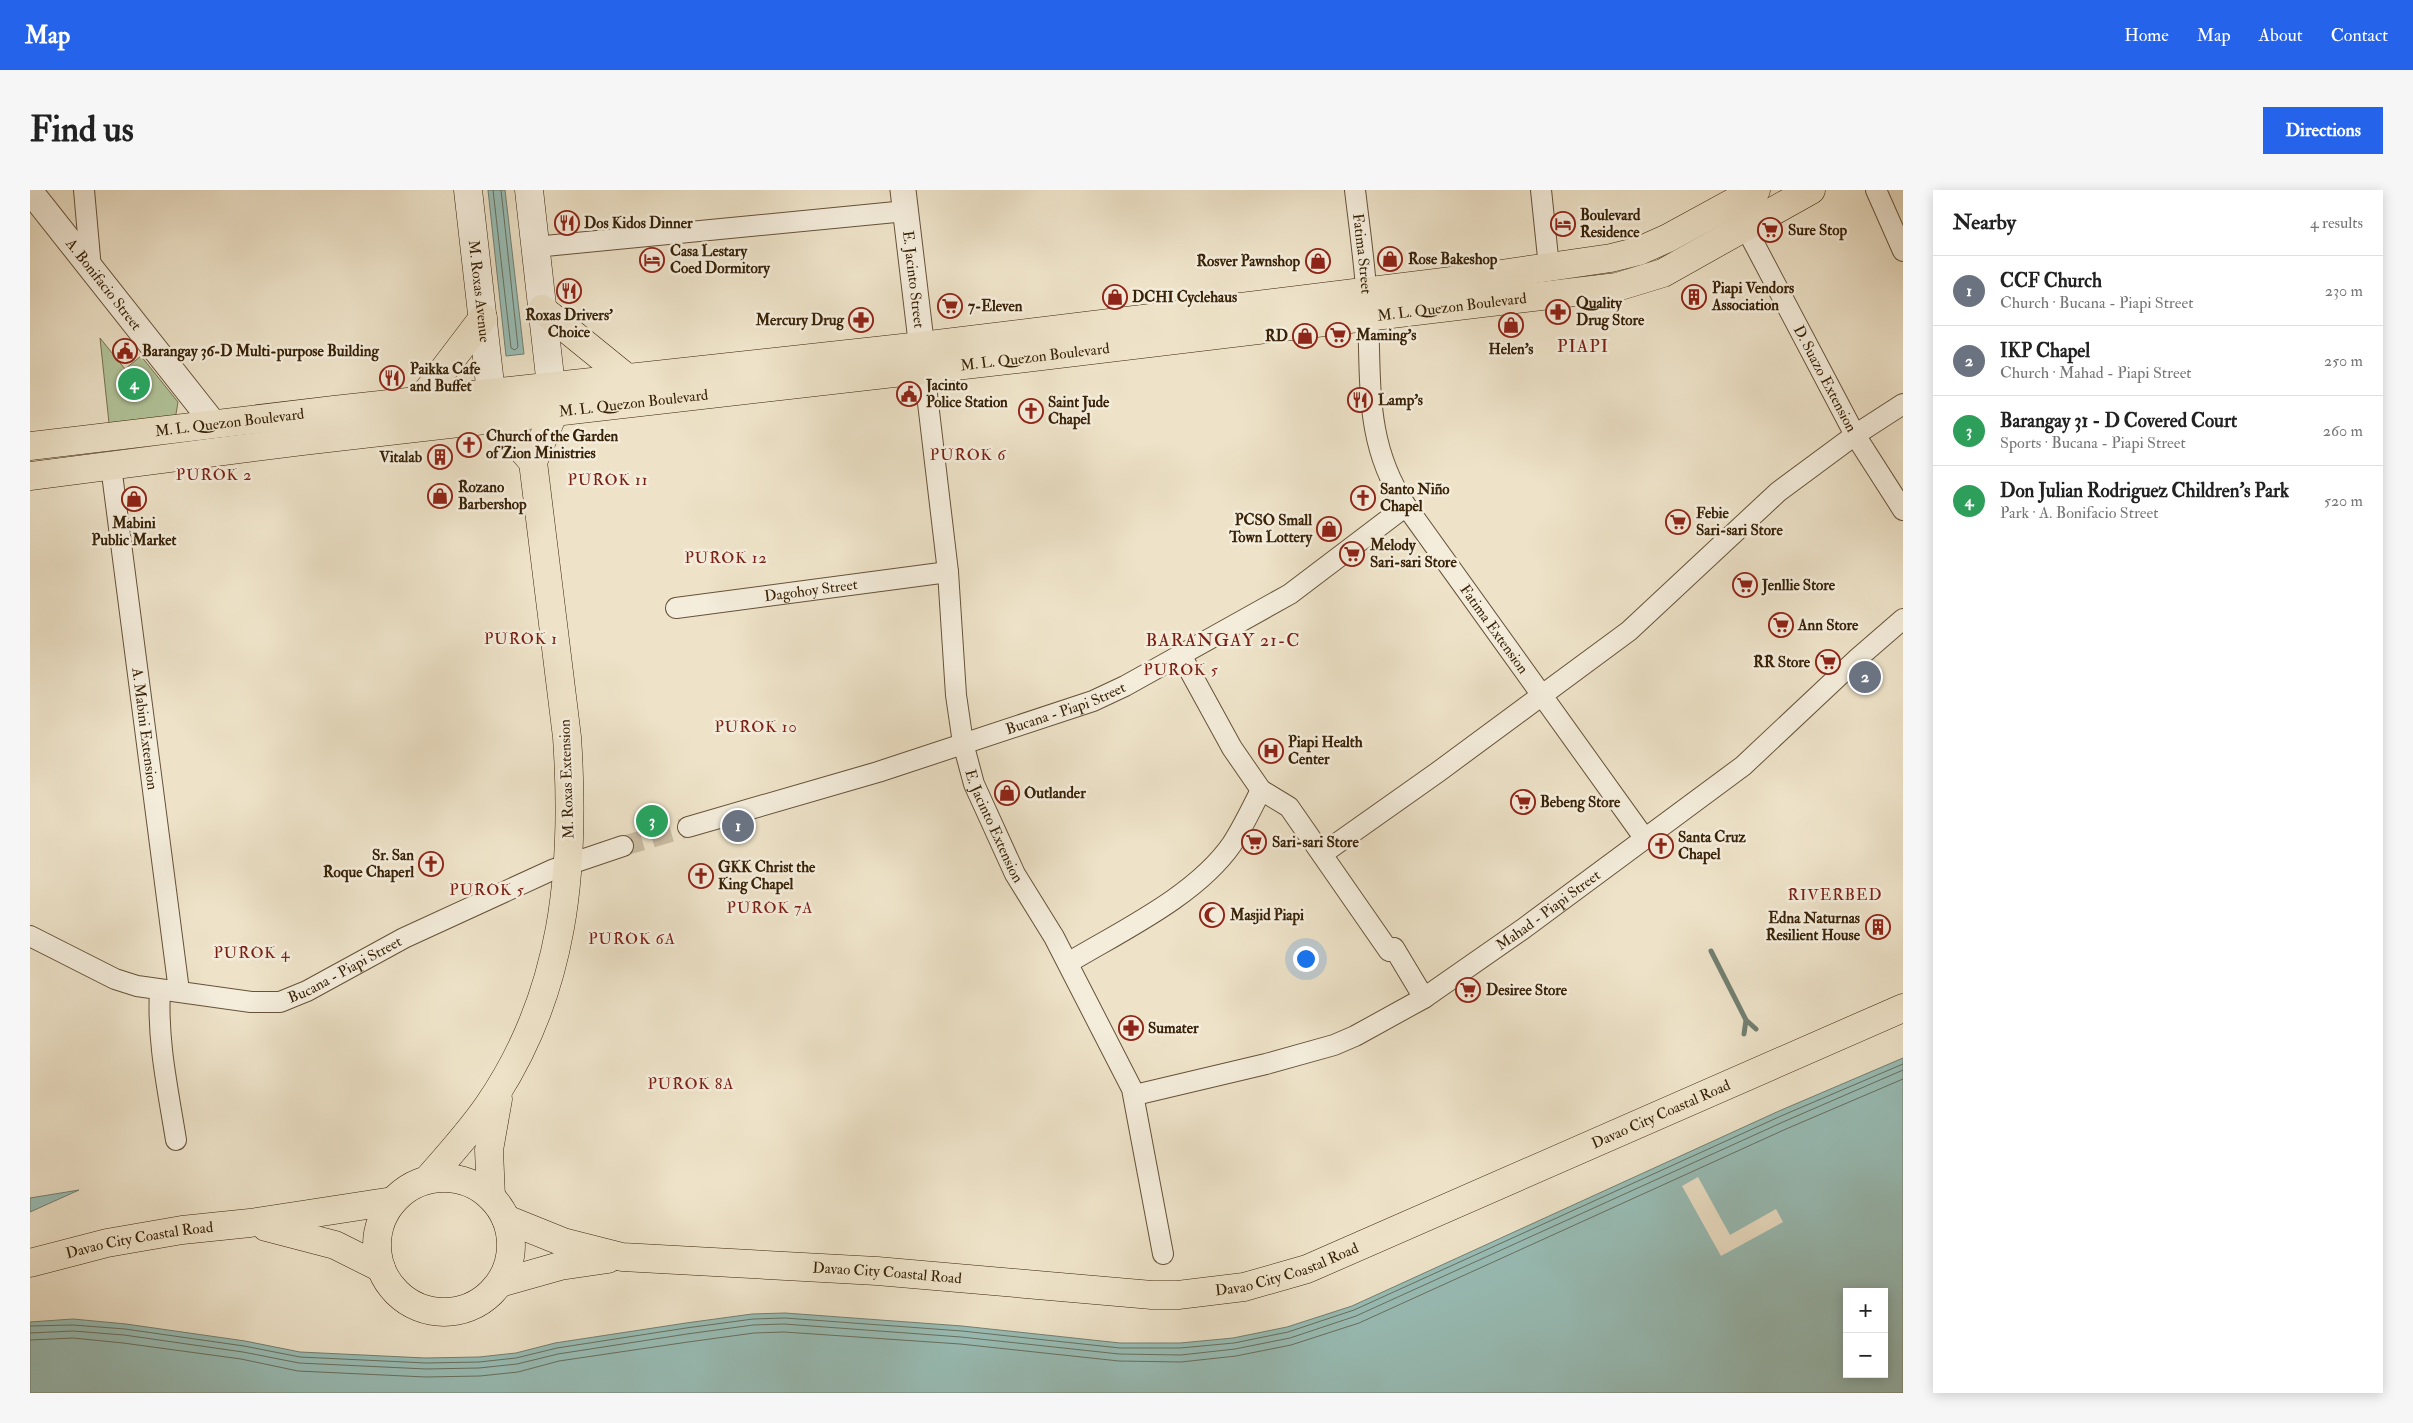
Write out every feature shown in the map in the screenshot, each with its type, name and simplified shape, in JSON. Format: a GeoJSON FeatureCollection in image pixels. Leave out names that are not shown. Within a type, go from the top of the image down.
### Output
{"type":"FeatureCollection","features":[{"type":"Feature","properties":{"kind":"main road","name":"M. Roxas Avenue"},"geometry":{"type":"LineString","coordinates":[[468,190],[493,406]]}},
{"type":"Feature","properties":{"kind":"main road"},"geometry":{"type":"LineString","coordinates":[[529,190],[553,399]]}},
{"type":"Feature","properties":{"kind":"main road","name":"M. L. Quezon Boulevard"},"geometry":{"type":"LineString","coordinates":[[1367,303],[1550,267],[1611,258],[1639,251],[1741,203],[1811,190]]}},
{"type":"Feature","properties":{"kind":"main road","name":"M. L. Quezon Boulevard"},"geometry":{"type":"LineString","coordinates":[[30,476],[110,466],[493,406],[923,358],[1367,303],[1632,283],[1664,274],[1741,203]]}},
{"type":"Feature","properties":{"kind":"main road"},"geometry":{"type":"LineString","coordinates":[[542,309],[627,378]]}},
{"type":"Feature","properties":{"kind":"main road"},"geometry":{"type":"LineString","coordinates":[[420,401],[483,318]]}},
{"type":"Feature","properties":{"kind":"main road","name":"M. L. Quezon Boulevard"},"geometry":{"type":"LineString","coordinates":[[553,399],[627,378],[923,358]]}},
{"type":"Feature","properties":{"kind":"main road","name":"M. Roxas Extension"},"geometry":{"type":"LineString","coordinates":[[428,1179],[475,1124],[501,1085],[529,1033],[549,978],[563,920],[569,862],[570,776],[567,737],[533,462],[553,399]]}},
{"type":"Feature","properties":{"kind":"main road","name":"M. L. Quezon Boulevard"},"geometry":{"type":"LineString","coordinates":[[30,446],[420,401],[493,406]]}},
{"type":"Feature","properties":{"kind":"main road"},"geometry":{"type":"LineString","coordinates":[[493,406],[533,462]]}},
{"type":"Feature","properties":{"kind":"main road","name":"Davao City Coastal Road"},"geometry":{"type":"LineString","coordinates":[[506,1219],[563,1242],[622,1257],[877,1271],[1152,1294],[1178,1295],[1244,1287],[1307,1269],[1353,1250],[1903,1008]]}},
{"type":"Feature","properties":{"kind":"main road","name":"M. Roxas Extension"},"geometry":{"type":"LineString","coordinates":[[491,1197],[489,1150],[501,1085]]}},
{"type":"Feature","properties":{"kind":"main road"},"geometry":{"type":"LineString","coordinates":[[455,1178],[480,1188],[491,1197],[506,1219],[510,1232],[510,1258],[500,1283],[481,1302],[469,1308],[443,1313],[429,1311],[405,1300],[395,1291],[380,1268],[376,1245],[377,1233],[383,1216],[393,1201],[409,1187],[428,1179],[455,1178]]}},
{"type":"Feature","properties":{"kind":"main road","name":"Davao City Coastal Road"},"geometry":{"type":"LineString","coordinates":[[30,1263],[107,1243],[182,1230],[250,1223],[393,1201]]}},
{"type":"Feature","properties":{"kind":"main road","name":"Davao City Coastal Road"},"geometry":{"type":"LineString","coordinates":[[250,1223],[318,1238],[351,1252],[380,1268]]}},
{"type":"Feature","properties":{"kind":"main road","name":"Davao City Coastal Road"},"geometry":{"type":"LineString","coordinates":[[500,1283],[560,1266],[622,1257]]}},
{"type":"Feature","properties":{"kind":"street"},"geometry":{"type":"LineString","coordinates":[[84,190],[91,269]]}},
{"type":"Feature","properties":{"kind":"street","name":"Fatima Street"},"geometry":{"type":"LineString","coordinates":[[1355,190],[1367,303]]}},
{"type":"Feature","properties":{"kind":"street"},"geometry":{"type":"LineString","coordinates":[[1541,190],[1550,267]]}},
{"type":"Feature","properties":{"kind":"street"},"geometry":{"type":"LineString","coordinates":[[1876,190],[1903,251]]}},
{"type":"Feature","properties":{"kind":"street","name":"A. Bonifacio Street"},"geometry":{"type":"LineString","coordinates":[[30,191],[214,426]]}},
{"type":"Feature","properties":{"kind":"street"},"geometry":{"type":"LineString","coordinates":[[535,247],[905,200]]}},
{"type":"Feature","properties":{"kind":"street","name":"E. Jacinto Street"},"geometry":{"type":"LineString","coordinates":[[905,200],[923,358]]}},
{"type":"Feature","properties":{"kind":"street","name":"D. Suazo Extension"},"geometry":{"type":"LineString","coordinates":[[1741,203],[1854,436],[1903,510]]}},
{"type":"Feature","properties":{"kind":"street","name":"Fatima Extension"},"geometry":{"type":"LineString","coordinates":[[1367,303],[1368,376],[1377,446],[1384,468],[1406,506],[1645,839]]}},
{"type":"Feature","properties":{"kind":"street","name":"E. Jacinto Extension"},"geometry":{"type":"LineString","coordinates":[[923,358],[948,572],[951,649],[964,743],[974,784],[1001,846],[1068,963],[1135,1096],[1163,1254]]}},
{"type":"Feature","properties":{"kind":"street"},"geometry":{"type":"LineString","coordinates":[[1322,854],[1543,697],[1629,632],[1778,492],[1854,436],[1903,404]]}},
{"type":"Feature","properties":{"kind":"street","name":"A. Mabini Extension"},"geometry":{"type":"LineString","coordinates":[[110,466],[170,990],[159,1014],[162,1056],[176,1140]]}},
{"type":"Feature","properties":{"kind":"street","name":"Bucana - Piapi Street"},"geometry":{"type":"LineString","coordinates":[[688,828],[790,799],[1093,701],[1125,686],[1290,594],[1406,506]]}},
{"type":"Feature","properties":{"kind":"street","name":"Dagohoy Street"},"geometry":{"type":"LineString","coordinates":[[676,608],[948,572]]}},
{"type":"Feature","properties":{"kind":"street","name":"Mahad - Piapi Street"},"geometry":{"type":"LineString","coordinates":[[1135,1096],[1266,1064],[1334,1045],[1355,1036],[1424,998],[1743,766],[1903,619]]}},
{"type":"Feature","properties":{"kind":"street"},"geometry":{"type":"LineString","coordinates":[[1181,655],[1232,748],[1261,790],[1289,807],[1389,951],[1394,948],[1424,998]]}},
{"type":"Feature","properties":{"kind":"street"},"geometry":{"type":"LineString","coordinates":[[1068,963],[1158,908],[1204,875],[1232,844],[1261,790]]}},
{"type":"Feature","properties":{"kind":"street","name":"Bucana - Piapi Street"},"geometry":{"type":"LineString","coordinates":[[30,936],[115,978],[136,986],[251,1002],[280,1002],[307,991],[404,938],[569,862],[623,846]]}},
{"type":"Feature","properties":{"kind":"green space"},"geometry":{"type":"Polygon","coordinates":[[[100,338],[125,369],[141,356],[178,402],[176,414],[173,417],[109,423],[100,338]]]}},
{"type":"Feature","properties":{"kind":"water"},"geometry":{"type":"Polygon","coordinates":[[[488,190],[505,190],[524,354],[506,356],[488,190]]]}},
{"type":"Feature","properties":{"kind":"water"},"geometry":{"type":"Polygon","coordinates":[[[1903,1058],[1903,1393],[30,1393],[30,1322],[73,1319],[126,1324],[245,1341],[300,1352],[425,1358],[479,1357],[516,1353],[555,1343],[686,1323],[752,1314],[785,1313],[962,1326],[1120,1343],[1180,1343],[1233,1338],[1287,1327],[1352,1306],[1779,1111],[1903,1058]]]}},
{"type":"Feature","properties":{"kind":"water"},"geometry":{"type":"Polygon","coordinates":[[[79,1190],[30,1212],[30,1198],[79,1190]]]}},
{"type":"Feature","properties":{"kind":"pier"},"geometry":{"type":"Polygon","coordinates":[[[1698,1177],[1730,1235],[1776,1209],[1783,1222],[1721,1256],[1682,1186],[1698,1177]]]}},
{"type":"Feature","properties":{"kind":"waterway"},"geometry":{"type":"LineString","coordinates":[[1711,951],[1746,1020],[1756,1029]]}},
{"type":"Feature","properties":{"kind":"waterway"},"geometry":{"type":"LineString","coordinates":[[1744,1034],[1746,1020]]}},
{"type":"Feature","properties":{"kind":"tunnel"},"geometry":{"type":"LineString","coordinates":[[623,846],[688,827]]}},
{"type":"Feature","properties":{"kind":"place","name":"Dos Kidos Dinner"},"geometry":{"type":"Point","coordinates":[567,223]}},
{"type":"Feature","properties":{"kind":"place","name":"Boulevard Residence"},"geometry":{"type":"Point","coordinates":[1563,224]}},
{"type":"Feature","properties":{"kind":"place","name":"Sure Stop"},"geometry":{"type":"Point","coordinates":[1770,230]}},
{"type":"Feature","properties":{"kind":"place","name":"Rose Bakeshop"},"geometry":{"type":"Point","coordinates":[1390,259]}},
{"type":"Feature","properties":{"kind":"place","name":"Casa Lestary Coed Dormitory"},"geometry":{"type":"Point","coordinates":[652,260]}},
{"type":"Feature","properties":{"kind":"place","name":"Rosver Pawnshop"},"geometry":{"type":"Point","coordinates":[1318,261]}},
{"type":"Feature","properties":{"kind":"place","name":"Roxas Drivers' Choice"},"geometry":{"type":"Point","coordinates":[569,291]}},
{"type":"Feature","properties":{"kind":"place","name":"DCHI Cyclehaus"},"geometry":{"type":"Point","coordinates":[1115,297]}},
{"type":"Feature","properties":{"kind":"place","name":"Piapi Vendors Association"},"geometry":{"type":"Point","coordinates":[1694,297]}},
{"type":"Feature","properties":{"kind":"place","name":"7-Eleven"},"geometry":{"type":"Point","coordinates":[950,306]}},
{"type":"Feature","properties":{"kind":"place","name":"Quality Drug Store"},"geometry":{"type":"Point","coordinates":[1558,312]}},
{"type":"Feature","properties":{"kind":"place","name":"Mercury Drug"},"geometry":{"type":"Point","coordinates":[861,320]}},
{"type":"Feature","properties":{"kind":"place","name":"Helen's"},"geometry":{"type":"Point","coordinates":[1511,325]}},
{"type":"Feature","properties":{"kind":"place","name":"Maming's"},"geometry":{"type":"Point","coordinates":[1338,335]}},
{"type":"Feature","properties":{"kind":"place","name":"RD"},"geometry":{"type":"Point","coordinates":[1305,336]}},
{"type":"Feature","properties":{"kind":"place","name":"Barangay 36-D Multi-purpose Building"},"geometry":{"type":"Point","coordinates":[125,351]}},
{"type":"Feature","properties":{"kind":"place","name":"Paikka Cafe and Buffet"},"geometry":{"type":"Point","coordinates":[392,378]}},
{"type":"Feature","properties":{"kind":"place","name":"Don Julian Rodriguez Children's Park"},"geometry":{"type":"Point","coordinates":[134,384]}},
{"type":"Feature","properties":{"kind":"place","name":"Jacinto Police Station"},"geometry":{"type":"Point","coordinates":[909,394]}},
{"type":"Feature","properties":{"kind":"place","name":"Lamp's"},"geometry":{"type":"Point","coordinates":[1360,400]}},
{"type":"Feature","properties":{"kind":"place","name":"Saint Jude Chapel"},"geometry":{"type":"Point","coordinates":[1031,411]}},
{"type":"Feature","properties":{"kind":"place","name":"Church of the Garden of Zion Ministries"},"geometry":{"type":"Point","coordinates":[469,445]}},
{"type":"Feature","properties":{"kind":"place","name":"Vitalab"},"geometry":{"type":"Point","coordinates":[440,457]}},
{"type":"Feature","properties":{"kind":"place","name":"Rozano Barbershop"},"geometry":{"type":"Point","coordinates":[440,496]}},
{"type":"Feature","properties":{"kind":"place","name":"Santo Niño Chapel"},"geometry":{"type":"Point","coordinates":[1363,498]}},
{"type":"Feature","properties":{"kind":"place","name":"Mabini Public Market"},"geometry":{"type":"Point","coordinates":[134,499]}},
{"type":"Feature","properties":{"kind":"place","name":"Febie Sari-sari Store"},"geometry":{"type":"Point","coordinates":[1678,522]}},
{"type":"Feature","properties":{"kind":"place","name":"PCSO Small Town Lottery"},"geometry":{"type":"Point","coordinates":[1329,529]}},
{"type":"Feature","properties":{"kind":"place","name":"Melody Sari-sari Store"},"geometry":{"type":"Point","coordinates":[1352,554]}},
{"type":"Feature","properties":{"kind":"place","name":"Jenllie Store"},"geometry":{"type":"Point","coordinates":[1745,585]}},
{"type":"Feature","properties":{"kind":"place","name":"Ann Store"},"geometry":{"type":"Point","coordinates":[1781,625]}},
{"type":"Feature","properties":{"kind":"place","name":"RR Store"},"geometry":{"type":"Point","coordinates":[1828,662]}},
{"type":"Feature","properties":{"kind":"place","name":"IKP Chapel"},"geometry":{"type":"Point","coordinates":[1865,677]}},
{"type":"Feature","properties":{"kind":"place","name":"Piapi Health Center"},"geometry":{"type":"Point","coordinates":[1271,751]}},
{"type":"Feature","properties":{"kind":"place","name":"Outlander"},"geometry":{"type":"Point","coordinates":[1007,793]}},
{"type":"Feature","properties":{"kind":"place","name":"Bebeng Store"},"geometry":{"type":"Point","coordinates":[1523,802]}},
{"type":"Feature","properties":{"kind":"place","name":"Barangay 31 - D Covered Court"},"geometry":{"type":"Point","coordinates":[652,821]}},
{"type":"Feature","properties":{"kind":"place","name":"CCF Church"},"geometry":{"type":"Point","coordinates":[738,826]}},
{"type":"Feature","properties":{"kind":"place","name":"Sari-sari Store"},"geometry":{"type":"Point","coordinates":[1254,842]}},
{"type":"Feature","properties":{"kind":"place","name":"Santa Cruz Chapel"},"geometry":{"type":"Point","coordinates":[1661,846]}},
{"type":"Feature","properties":{"kind":"place","name":"Sr. San Roque Chaperl"},"geometry":{"type":"Point","coordinates":[431,864]}},
{"type":"Feature","properties":{"kind":"place","name":"GKK Christ the King Chapel"},"geometry":{"type":"Point","coordinates":[701,876]}},
{"type":"Feature","properties":{"kind":"place","name":"Masjid Piapi"},"geometry":{"type":"Point","coordinates":[1212,915]}},
{"type":"Feature","properties":{"kind":"place","name":"Edna Naturnas Resilient House"},"geometry":{"type":"Point","coordinates":[1878,927]}},
{"type":"Feature","properties":{"kind":"place","name":"Desiree Store"},"geometry":{"type":"Point","coordinates":[1468,990]}},
{"type":"Feature","properties":{"kind":"place","name":"Sumater"},"geometry":{"type":"Point","coordinates":[1131,1028]}},
{"type":"Feature","properties":{"kind":"district","name":"PIAPI"},"geometry":{"type":"Point","coordinates":[1583,346]}},
{"type":"Feature","properties":{"kind":"district","name":"PUROK 6"},"geometry":{"type":"Point","coordinates":[968,455]}},
{"type":"Feature","properties":{"kind":"district","name":"PUROK 2"},"geometry":{"type":"Point","coordinates":[214,475]}},
{"type":"Feature","properties":{"kind":"district","name":"PUROK 11"},"geometry":{"type":"Point","coordinates":[608,480]}},
{"type":"Feature","properties":{"kind":"district","name":"PUROK 12"},"geometry":{"type":"Point","coordinates":[726,558]}},
{"type":"Feature","properties":{"kind":"district","name":"PUROK 1"},"geometry":{"type":"Point","coordinates":[521,639]}},
{"type":"Feature","properties":{"kind":"district","name":"BARANGAY 21-C"},"geometry":{"type":"Point","coordinates":[1223,640]}},
{"type":"Feature","properties":{"kind":"district","name":"PUROK 5"},"geometry":{"type":"Point","coordinates":[1181,670]}},
{"type":"Feature","properties":{"kind":"district","name":"PUROK 10"},"geometry":{"type":"Point","coordinates":[756,727]}},
{"type":"Feature","properties":{"kind":"district","name":"PUROK 5"},"geometry":{"type":"Point","coordinates":[487,890]}},
{"type":"Feature","properties":{"kind":"district","name":"RIVERBED"},"geometry":{"type":"Point","coordinates":[1835,895]}},
{"type":"Feature","properties":{"kind":"district","name":"PUROK 7A"},"geometry":{"type":"Point","coordinates":[770,908]}},
{"type":"Feature","properties":{"kind":"district","name":"PUROK 6A"},"geometry":{"type":"Point","coordinates":[632,939]}},
{"type":"Feature","properties":{"kind":"district","name":"PUROK 4"},"geometry":{"type":"Point","coordinates":[252,953]}},
{"type":"Feature","properties":{"kind":"district","name":"PUROK 8A"},"geometry":{"type":"Point","coordinates":[691,1084]}}]}
